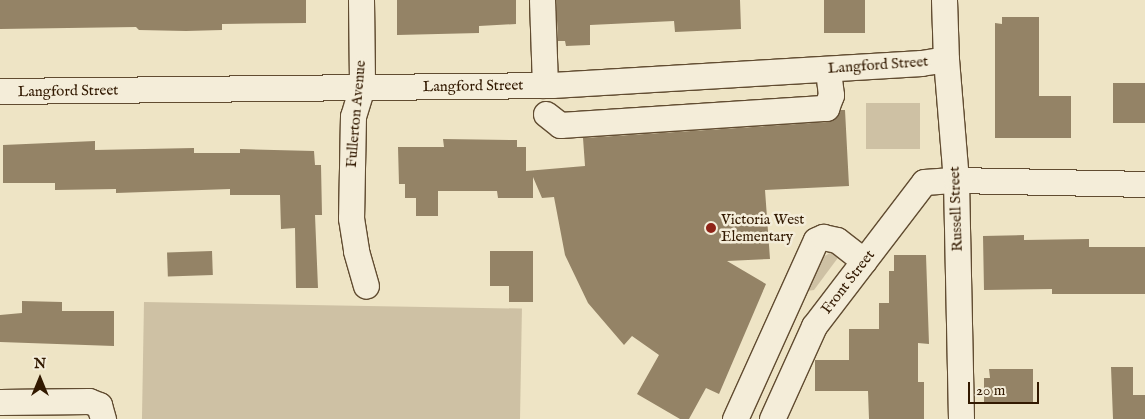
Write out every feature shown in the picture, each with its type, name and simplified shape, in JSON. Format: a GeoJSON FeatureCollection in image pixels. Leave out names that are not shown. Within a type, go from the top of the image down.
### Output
{"type":"FeatureCollection","features":[{"type":"Feature","properties":{"kind":"street","name":"Fullerton Avenue"},"geometry":{"type":"LineString","coordinates":[[361,0],[362,87],[353,116],[351,218],[356,252],[366,286]]}},
{"type":"Feature","properties":{"kind":"street"},"geometry":{"type":"LineString","coordinates":[[542,0],[545,85]]}},
{"type":"Feature","properties":{"kind":"street","name":"Russell Street"},"geometry":{"type":"LineString","coordinates":[[944,0],[946,59],[956,180],[961,419]]}},
{"type":"Feature","properties":{"kind":"street","name":"Langford Street"},"geometry":{"type":"LineString","coordinates":[[0,91],[545,85],[828,69],[946,59]]}},
{"type":"Feature","properties":{"kind":"street"},"geometry":{"type":"LineString","coordinates":[[546,114],[560,125],[826,108],[832,95],[828,69]]}},
{"type":"Feature","properties":{"kind":"street"},"geometry":{"type":"LineString","coordinates":[[956,180],[1145,184]]}},
{"type":"Feature","properties":{"kind":"street","name":"Front Street"},"geometry":{"type":"LineString","coordinates":[[772,419],[814,326],[924,182],[956,180]]}},
{"type":"Feature","properties":{"kind":"street"},"geometry":{"type":"LineString","coordinates":[[735,419],[816,240],[823,237],[837,240],[864,261]]}},
{"type":"Feature","properties":{"kind":"street"},"geometry":{"type":"LineString","coordinates":[[0,402],[89,401],[101,412]]}},
{"type":"Feature","properties":{"kind":"shaded area"},"geometry":{"type":"Polygon","coordinates":[[[866,103],[920,103],[920,149],[866,149],[866,103]]]}},
{"type":"Feature","properties":{"kind":"shaded area"},"geometry":{"type":"Polygon","coordinates":[[[833,251],[840,255],[814,290],[807,291],[820,259],[833,251]]]}},
{"type":"Feature","properties":{"kind":"shaded area"},"geometry":{"type":"Polygon","coordinates":[[[144,302],[522,309],[520,419],[142,419],[144,302]]]}},
{"type":"Feature","properties":{"kind":"building"},"geometry":{"type":"Polygon","coordinates":[[[0,0],[306,0],[306,23],[222,24],[222,30],[186,31],[139,30],[136,27],[0,29],[0,0]]]}},
{"type":"Feature","properties":{"kind":"building"},"geometry":{"type":"Polygon","coordinates":[[[397,0],[516,0],[516,24],[479,26],[479,33],[397,35],[397,0]]]}},
{"type":"Feature","properties":{"kind":"building"},"geometry":{"type":"Polygon","coordinates":[[[556,0],[740,0],[741,29],[675,32],[674,21],[590,25],[590,45],[566,46],[565,41],[558,41],[556,0]]]}},
{"type":"Feature","properties":{"kind":"building"},"geometry":{"type":"Polygon","coordinates":[[[824,0],[865,0],[865,33],[824,33],[824,0]]]}},
{"type":"Feature","properties":{"kind":"building"},"geometry":{"type":"Polygon","coordinates":[[[1002,17],[1039,17],[1039,96],[1071,96],[1071,138],[995,138],[995,23],[1002,24],[1002,17]]]}},
{"type":"Feature","properties":{"kind":"building"},"geometry":{"type":"Polygon","coordinates":[[[1113,83],[1145,83],[1145,123],[1113,123],[1113,83]]]}},
{"type":"Feature","properties":{"kind":"building"},"geometry":{"type":"Polygon","coordinates":[[[841,110],[845,110],[849,186],[765,190],[770,259],[727,261],[766,284],[719,394],[706,388],[689,419],[680,419],[637,394],[659,355],[632,336],[624,345],[588,303],[565,255],[554,197],[542,198],[533,177],[533,198],[498,198],[497,191],[438,191],[438,216],[416,216],[416,198],[405,198],[405,184],[399,184],[398,147],[444,147],[443,139],[517,140],[517,147],[526,147],[526,171],[585,166],[583,138],[827,122],[835,119],[841,110]]]}},
{"type":"Feature","properties":{"kind":"building"},"geometry":{"type":"Polygon","coordinates":[[[95,141],[95,150],[194,148],[194,153],[240,153],[240,149],[314,151],[315,165],[321,165],[322,215],[315,215],[318,288],[296,288],[295,228],[281,229],[280,195],[230,195],[230,189],[116,193],[116,189],[55,190],[55,183],[3,183],[3,145],[95,141]]]}},
{"type":"Feature","properties":{"kind":"building"},"geometry":{"type":"Polygon","coordinates":[[[1024,235],[1024,240],[1089,239],[1089,247],[1145,247],[1145,294],[1052,294],[1052,289],[984,290],[983,236],[1024,235]]]}},
{"type":"Feature","properties":{"kind":"building"},"geometry":{"type":"Polygon","coordinates":[[[212,251],[213,275],[168,277],[167,253],[212,251]]]}},
{"type":"Feature","properties":{"kind":"building"},"geometry":{"type":"Polygon","coordinates":[[[490,251],[533,251],[533,302],[509,302],[509,286],[490,286],[490,251]]]}},
{"type":"Feature","properties":{"kind":"building"},"geometry":{"type":"Polygon","coordinates":[[[894,255],[926,255],[929,344],[918,343],[918,382],[924,382],[924,419],[869,419],[868,391],[815,391],[815,360],[849,360],[849,329],[879,329],[879,303],[889,303],[889,271],[894,271],[894,255]]]}},
{"type":"Feature","properties":{"kind":"building"},"geometry":{"type":"Polygon","coordinates":[[[22,301],[62,302],[62,311],[114,311],[114,346],[0,342],[0,315],[22,313],[22,301]]]}},
{"type":"Feature","properties":{"kind":"building"},"geometry":{"type":"Polygon","coordinates":[[[1111,367],[1133,367],[1133,395],[1145,395],[1145,419],[1113,419],[1111,367]]]}},
{"type":"Feature","properties":{"kind":"building"},"geometry":{"type":"Polygon","coordinates":[[[989,369],[1033,369],[1033,403],[984,404],[984,378],[990,378],[989,369]]]}},
{"type":"Feature","properties":{"kind":"place","name":"Victoria West Elementary"},"geometry":{"type":"Point","coordinates":[711,228]}}]}
